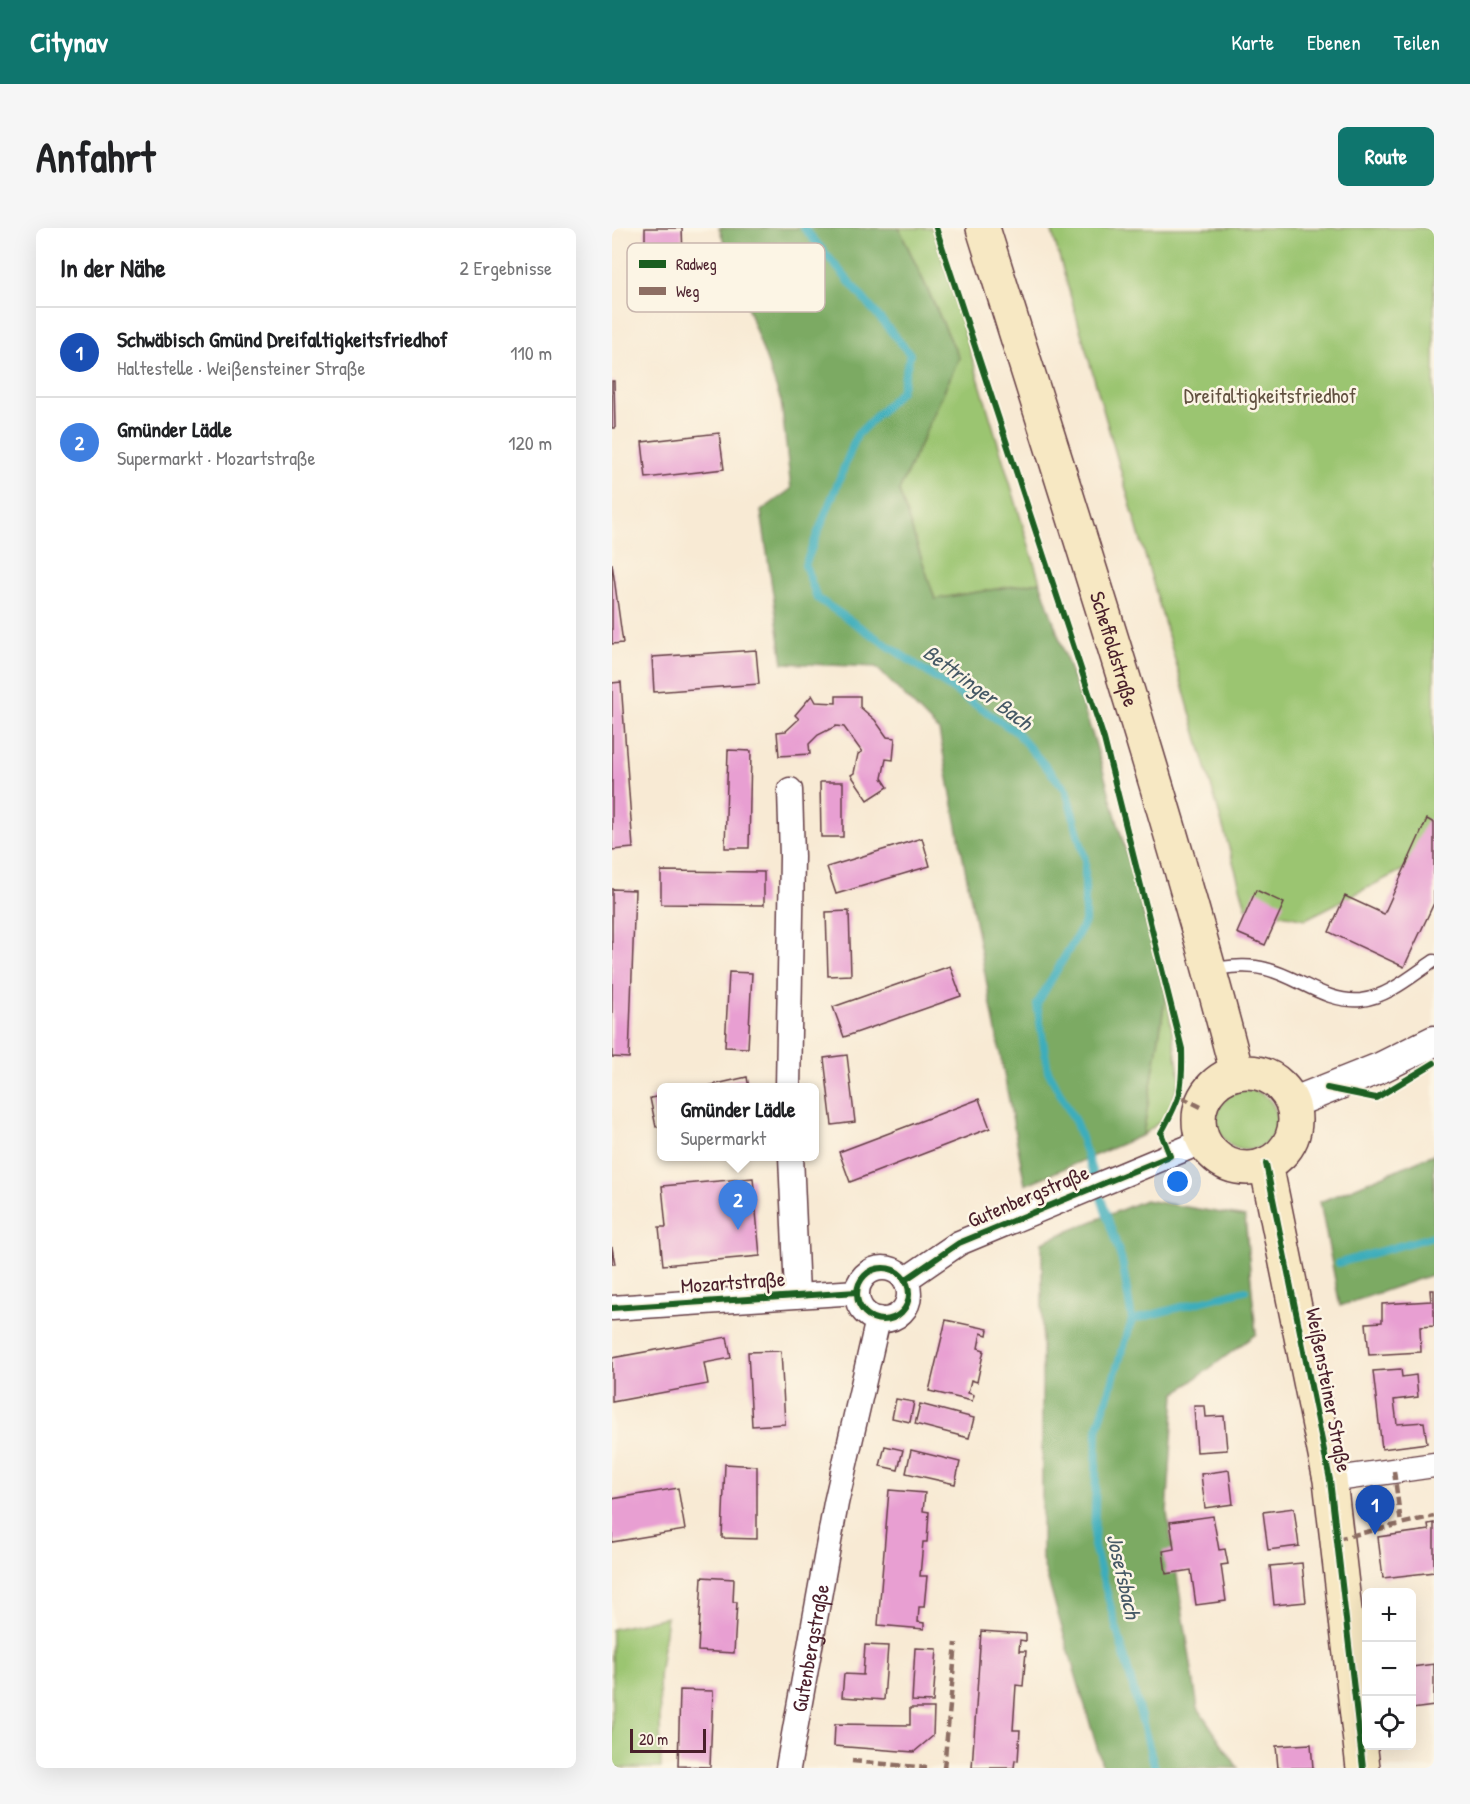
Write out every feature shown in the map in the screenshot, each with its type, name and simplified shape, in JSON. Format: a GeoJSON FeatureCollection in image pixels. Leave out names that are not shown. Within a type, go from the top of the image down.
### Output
{"type":"FeatureCollection","features":[{"type":"Feature","properties":{"kind":"main road","name":"Scheffoldstraße"},"geometry":{"type":"LineString","coordinates":[[982,228],[1142,737],[1210,970],[1237,1073]]}},
{"type":"Feature","properties":{"kind":"main road"},"geometry":{"type":"LineString","coordinates":[[1254,1072],[1270,1078],[1284,1089],[1292,1103],[1295,1125],[1292,1139],[1284,1151],[1266,1164],[1248,1167],[1231,1164],[1215,1155],[1204,1141],[1200,1121],[1206,1095],[1220,1081],[1237,1073],[1254,1072]]}},
{"type":"Feature","properties":{"kind":"main road","name":"Weißensteiner Straße"},"geometry":{"type":"LineString","coordinates":[[1266,1164],[1330,1480],[1363,1768]]}},
{"type":"Feature","properties":{"kind":"street"},"geometry":{"type":"LineString","coordinates":[[788,1083],[792,857],[790,790]]}},
{"type":"Feature","properties":{"kind":"street"},"geometry":{"type":"LineString","coordinates":[[1292,1103],[1382,1067],[1434,1041]]}},
{"type":"Feature","properties":{"kind":"street","name":"Gutenbergstraße"},"geometry":{"type":"LineString","coordinates":[[905,1280],[959,1243],[1204,1141]]}},
{"type":"Feature","properties":{"kind":"street","name":"Mozartstraße"},"geometry":{"type":"LineString","coordinates":[[791,1161],[797,1294]]}},
{"type":"Feature","properties":{"kind":"street"},"geometry":{"type":"LineString","coordinates":[[877,1268],[888,1268],[905,1280],[909,1299],[904,1309],[888,1319],[878,1319],[866,1314],[859,1304],[857,1292],[860,1281],[877,1268]]}},
{"type":"Feature","properties":{"kind":"street","name":"Mozartstraße"},"geometry":{"type":"LineString","coordinates":[[612,1308],[797,1294],[857,1292]]}},
{"type":"Feature","properties":{"kind":"street","name":"Gutenbergstraße"},"geometry":{"type":"LineString","coordinates":[[788,1768],[836,1503],[878,1319]]}},
{"type":"Feature","properties":{"kind":"street"},"geometry":{"type":"LineString","coordinates":[[1330,1480],[1434,1465]]}},
{"type":"Feature","properties":{"kind":"lane"},"geometry":{"type":"LineString","coordinates":[[1210,970],[1242,966],[1266,969],[1330,996],[1363,1000],[1389,990],[1434,961]]}},
{"type":"Feature","properties":{"kind":"green space"},"geometry":{"type":"Polygon","coordinates":[[[719,228],[899,228],[959,358],[899,491],[935,599],[1040,582],[1095,742],[1166,994],[1143,1135],[1025,1185],[939,731],[876,667],[783,663],[761,511],[791,489],[781,401],[749,312],[825,312],[825,243],[724,243],[719,228]]]}},
{"type":"Feature","properties":{"kind":"green space"},"geometry":{"type":"Polygon","coordinates":[[[899,228],[933,228],[1040,582],[935,599],[899,491],[959,358],[899,228]]]}},
{"type":"Feature","properties":{"kind":"green space","name":"Dreifaltigkeitsfriedhof"},"geometry":{"type":"Polygon","coordinates":[[[1051,228],[1434,228],[1434,854],[1306,919],[1246,907],[1051,228]]]}},
{"type":"Feature","properties":{"kind":"green space"},"geometry":{"type":"Polygon","coordinates":[[[1166,994],[1180,1079],[1167,1116],[1143,1135],[1166,994]]]}},
{"type":"Feature","properties":{"kind":"green space"},"geometry":{"type":"Polygon","coordinates":[[[1247,1090],[1264,1095],[1272,1103],[1277,1120],[1272,1137],[1264,1145],[1247,1150],[1230,1145],[1222,1137],[1217,1120],[1222,1103],[1230,1095],[1247,1090]]]}},
{"type":"Feature","properties":{"kind":"green space"},"geometry":{"type":"Polygon","coordinates":[[[1434,1154],[1434,1274],[1340,1306],[1320,1202],[1434,1154]]]}},
{"type":"Feature","properties":{"kind":"green space"},"geometry":{"type":"Polygon","coordinates":[[[1145,1200],[1245,1217],[1256,1334],[1175,1394],[1167,1513],[1198,1708],[1238,1768],[1103,1768],[1042,1560],[1042,1242],[1145,1200]]]}},
{"type":"Feature","properties":{"kind":"green space"},"geometry":{"type":"Polygon","coordinates":[[[667,1617],[659,1677],[661,1768],[612,1768],[612,1629],[667,1617]]]}},
{"type":"Feature","properties":{"kind":"building"},"geometry":{"type":"Polygon","coordinates":[[[645,228],[682,228],[683,243],[645,243],[645,228]]]}},
{"type":"Feature","properties":{"kind":"building"},"geometry":{"type":"Polygon","coordinates":[[[612,381],[614,381],[615,428],[612,428],[612,381]]]}},
{"type":"Feature","properties":{"kind":"building"},"geometry":{"type":"Polygon","coordinates":[[[719,433],[724,469],[646,478],[642,442],[719,433]]]}},
{"type":"Feature","properties":{"kind":"building"},"geometry":{"type":"Polygon","coordinates":[[[612,563],[623,643],[612,644],[612,563]]]}},
{"type":"Feature","properties":{"kind":"building"},"geometry":{"type":"Polygon","coordinates":[[[756,650],[759,684],[654,692],[652,657],[756,650]]]}},
{"type":"Feature","properties":{"kind":"building"},"geometry":{"type":"Polygon","coordinates":[[[621,682],[633,848],[612,850],[612,683],[621,682]]]}},
{"type":"Feature","properties":{"kind":"building"},"geometry":{"type":"Polygon","coordinates":[[[812,695],[816,702],[836,703],[836,696],[860,696],[860,707],[875,720],[887,737],[895,738],[893,760],[886,759],[882,778],[888,787],[868,800],[851,775],[854,773],[858,754],[862,752],[844,727],[836,726],[818,735],[809,744],[810,754],[779,756],[777,732],[786,731],[799,719],[795,715],[812,695]]]}},
{"type":"Feature","properties":{"kind":"building"},"geometry":{"type":"Polygon","coordinates":[[[728,750],[751,751],[749,848],[725,848],[728,750]]]}},
{"type":"Feature","properties":{"kind":"building"},"geometry":{"type":"Polygon","coordinates":[[[820,782],[843,782],[843,837],[821,837],[820,782]]]}},
{"type":"Feature","properties":{"kind":"building"},"geometry":{"type":"Polygon","coordinates":[[[1427,819],[1434,823],[1434,903],[1404,967],[1329,932],[1345,896],[1384,914],[1427,819]]]}},
{"type":"Feature","properties":{"kind":"building"},"geometry":{"type":"Polygon","coordinates":[[[922,838],[930,866],[836,894],[827,867],[922,838]]]}},
{"type":"Feature","properties":{"kind":"building"},"geometry":{"type":"Polygon","coordinates":[[[661,871],[764,872],[764,905],[661,904],[661,871]]]}},
{"type":"Feature","properties":{"kind":"building"},"geometry":{"type":"Polygon","coordinates":[[[612,889],[635,890],[629,1058],[612,1057],[612,889]]]}},
{"type":"Feature","properties":{"kind":"building"},"geometry":{"type":"Polygon","coordinates":[[[1256,890],[1284,903],[1265,945],[1237,933],[1256,890]]]}},
{"type":"Feature","properties":{"kind":"building"},"geometry":{"type":"Polygon","coordinates":[[[849,911],[851,975],[828,976],[826,912],[849,911]]]}},
{"type":"Feature","properties":{"kind":"building"},"geometry":{"type":"Polygon","coordinates":[[[950,966],[961,996],[844,1037],[833,1007],[950,966]]]}},
{"type":"Feature","properties":{"kind":"building"},"geometry":{"type":"Polygon","coordinates":[[[729,972],[752,973],[748,1048],[725,1047],[729,972]]]}},
{"type":"Feature","properties":{"kind":"building"},"geometry":{"type":"Polygon","coordinates":[[[847,1055],[855,1122],[832,1125],[824,1058],[847,1055]]]}},
{"type":"Feature","properties":{"kind":"building"},"geometry":{"type":"Polygon","coordinates":[[[747,1077],[748,1083],[721,1083],[747,1077]]]}},
{"type":"Feature","properties":{"kind":"building"},"geometry":{"type":"Polygon","coordinates":[[[657,1097],[657,1127],[656,1127],[650,1098],[657,1097]]]}},
{"type":"Feature","properties":{"kind":"building"},"geometry":{"type":"Polygon","coordinates":[[[979,1099],[990,1128],[850,1182],[839,1152],[979,1099]]]}},
{"type":"Feature","properties":{"kind":"building"},"geometry":{"type":"Polygon","coordinates":[[[753,1178],[760,1256],[663,1265],[659,1227],[666,1227],[662,1186],[753,1178]]]}},
{"type":"Feature","properties":{"kind":"building"},"geometry":{"type":"Polygon","coordinates":[[[612,1247],[615,1264],[612,1264],[612,1247]]]}},
{"type":"Feature","properties":{"kind":"building"},"geometry":{"type":"Polygon","coordinates":[[[1430,1290],[1434,1290],[1434,1326],[1420,1327],[1421,1352],[1369,1355],[1366,1323],[1382,1322],[1382,1304],[1431,1301],[1430,1290]]]}},
{"type":"Feature","properties":{"kind":"building"},"geometry":{"type":"Polygon","coordinates":[[[946,1320],[988,1329],[987,1335],[981,1333],[978,1348],[984,1350],[977,1382],[971,1380],[968,1393],[974,1395],[972,1401],[929,1391],[946,1320]]]}},
{"type":"Feature","properties":{"kind":"building"},"geometry":{"type":"Polygon","coordinates":[[[727,1337],[731,1358],[704,1363],[708,1384],[612,1402],[612,1358],[727,1337]]]}},
{"type":"Feature","properties":{"kind":"building"},"geometry":{"type":"Polygon","coordinates":[[[781,1351],[785,1424],[752,1426],[748,1352],[781,1351]]]}},
{"type":"Feature","properties":{"kind":"building"},"geometry":{"type":"Polygon","coordinates":[[[1401,1369],[1402,1377],[1416,1375],[1418,1397],[1394,1400],[1397,1424],[1424,1422],[1427,1443],[1382,1449],[1373,1371],[1401,1369]]]}},
{"type":"Feature","properties":{"kind":"building"},"geometry":{"type":"Polygon","coordinates":[[[896,1399],[914,1402],[910,1422],[892,1418],[896,1399]]]}},
{"type":"Feature","properties":{"kind":"building"},"geometry":{"type":"Polygon","coordinates":[[[920,1404],[974,1418],[969,1438],[915,1424],[920,1404]]]}},
{"type":"Feature","properties":{"kind":"building"},"geometry":{"type":"Polygon","coordinates":[[[1194,1406],[1205,1406],[1206,1417],[1224,1416],[1227,1450],[1197,1452],[1194,1406]]]}},
{"type":"Feature","properties":{"kind":"building"},"geometry":{"type":"Polygon","coordinates":[[[885,1446],[903,1450],[898,1470],[880,1466],[885,1446]]]}},
{"type":"Feature","properties":{"kind":"building"},"geometry":{"type":"Polygon","coordinates":[[[911,1450],[960,1462],[955,1484],[906,1473],[911,1450]]]}},
{"type":"Feature","properties":{"kind":"building"},"geometry":{"type":"Polygon","coordinates":[[[725,1464],[757,1466],[757,1539],[722,1538],[725,1464]]]}},
{"type":"Feature","properties":{"kind":"building"},"geometry":{"type":"Polygon","coordinates":[[[1229,1470],[1233,1504],[1205,1508],[1201,1474],[1229,1470]]]}},
{"type":"Feature","properties":{"kind":"building"},"geometry":{"type":"Polygon","coordinates":[[[678,1488],[685,1530],[612,1542],[612,1499],[678,1488]]]}},
{"type":"Feature","properties":{"kind":"building"},"geometry":{"type":"Polygon","coordinates":[[[889,1490],[925,1493],[923,1511],[929,1512],[927,1542],[923,1542],[920,1576],[927,1576],[924,1607],[919,1607],[918,1622],[924,1623],[924,1629],[878,1625],[889,1490]]]}},
{"type":"Feature","properties":{"kind":"building"},"geometry":{"type":"Polygon","coordinates":[[[1294,1508],[1299,1546],[1268,1550],[1263,1512],[1294,1508]]]}},
{"type":"Feature","properties":{"kind":"building"},"geometry":{"type":"Polygon","coordinates":[[[1213,1516],[1219,1550],[1225,1549],[1228,1564],[1221,1565],[1226,1601],[1196,1605],[1191,1570],[1166,1574],[1163,1551],[1174,1549],[1170,1522],[1213,1516]]]}},
{"type":"Feature","properties":{"kind":"building"},"geometry":{"type":"Polygon","coordinates":[[[1434,1523],[1434,1572],[1383,1578],[1378,1537],[1429,1530],[1428,1524],[1434,1523]]]}},
{"type":"Feature","properties":{"kind":"building"},"geometry":{"type":"Polygon","coordinates":[[[1302,1563],[1306,1602],[1274,1605],[1270,1566],[1302,1563]]]}},
{"type":"Feature","properties":{"kind":"building"},"geometry":{"type":"Polygon","coordinates":[[[702,1577],[734,1579],[733,1602],[737,1602],[734,1653],[698,1651],[702,1577]]]}},
{"type":"Feature","properties":{"kind":"building"},"geometry":{"type":"Polygon","coordinates":[[[981,1631],[1026,1634],[1026,1641],[1020,1640],[1019,1651],[1026,1651],[1023,1686],[1016,1685],[1013,1730],[1020,1730],[1018,1761],[1015,1760],[1014,1768],[972,1768],[981,1631]]]}},
{"type":"Feature","properties":{"kind":"building"},"geometry":{"type":"Polygon","coordinates":[[[865,1645],[888,1646],[884,1700],[842,1697],[844,1674],[863,1675],[865,1645]]]}},
{"type":"Feature","properties":{"kind":"building"},"geometry":{"type":"Polygon","coordinates":[[[915,1648],[937,1649],[933,1702],[912,1701],[915,1648]]]}},
{"type":"Feature","properties":{"kind":"building"},"geometry":{"type":"Polygon","coordinates":[[[1434,1664],[1434,1706],[1416,1708],[1416,1666],[1434,1664]]]}},
{"type":"Feature","properties":{"kind":"building"},"geometry":{"type":"Polygon","coordinates":[[[680,1690],[713,1691],[710,1767],[678,1766],[680,1690]]]}},
{"type":"Feature","properties":{"kind":"building"},"geometry":{"type":"Polygon","coordinates":[[[910,1708],[934,1708],[933,1736],[914,1752],[834,1746],[835,1724],[910,1725],[910,1708]]]}},
{"type":"Feature","properties":{"kind":"building"},"geometry":{"type":"Polygon","coordinates":[[[1311,1744],[1313,1768],[1278,1768],[1276,1746],[1311,1744]]]}},
{"type":"Feature","properties":{"kind":"waterway","name":"Bettringer Bach"},"geometry":{"type":"LineString","coordinates":[[804,228],[817,243]]}},
{"type":"Feature","properties":{"kind":"waterway","name":"Bettringer Bach"},"geometry":{"type":"LineString","coordinates":[[825,253],[910,354],[901,391],[857,435],[805,565],[817,598],[1016,732],[1066,790],[1085,859],[1085,922],[1037,1004],[1048,1071],[1076,1123],[1122,1261],[1132,1320],[1097,1430],[1094,1546],[1155,1768]]}},
{"type":"Feature","properties":{"kind":"waterway"},"geometry":{"type":"LineString","coordinates":[[1339,1263],[1434,1236]]}},
{"type":"Feature","properties":{"kind":"waterway"},"geometry":{"type":"LineString","coordinates":[[1132,1320],[1245,1290]]}},
{"type":"Feature","properties":{"kind":"marked path"},"geometry":{"type":"LineString","coordinates":[[1181,1097],[1201,1107]]}},
{"type":"Feature","properties":{"kind":"marked path"},"geometry":{"type":"LineString","coordinates":[[1394,1471],[1401,1524]]}},
{"type":"Feature","properties":{"kind":"marked path"},"geometry":{"type":"LineString","coordinates":[[1337,1539],[1434,1516]]}},
{"type":"Feature","properties":{"kind":"marked path"},"geometry":{"type":"LineString","coordinates":[[944,1768],[956,1643]]}},
{"type":"Feature","properties":{"kind":"marked path"},"geometry":{"type":"LineString","coordinates":[[852,1761],[927,1768]]}},
{"type":"Feature","properties":{"kind":"cycle path"},"geometry":{"type":"LineString","coordinates":[[905,1280],[959,1243],[1170,1156],[1161,1133],[1177,1101],[1182,1074],[1182,1049],[1104,739],[936,228]]}},
{"type":"Feature","properties":{"kind":"cycle path"},"geometry":{"type":"LineString","coordinates":[[1327,1088],[1376,1098],[1434,1063]]}},
{"type":"Feature","properties":{"kind":"cycle path"},"geometry":{"type":"LineString","coordinates":[[1266,1164],[1330,1480],[1363,1768]]}},
{"type":"Feature","properties":{"kind":"cycle path"},"geometry":{"type":"LineString","coordinates":[[883,1268],[897,1272],[905,1280],[909,1294],[905,1308],[897,1316],[883,1320],[869,1316],[861,1308],[857,1294],[861,1280],[869,1272],[883,1268]]}},
{"type":"Feature","properties":{"kind":"cycle path"},"geometry":{"type":"LineString","coordinates":[[612,1308],[857,1292]]}},
{"type":"Feature","properties":{"kind":"place","name":"Gmünder Lädle"},"geometry":{"type":"Point","coordinates":[738,1230]}},
{"type":"Feature","properties":{"kind":"place","name":"Schwäbisch Gmünd Dreifaltigkeitsfriedhof"},"geometry":{"type":"Point","coordinates":[1375,1535]}},
{"type":"Feature","properties":{"kind":"water label","name":"Josefsbach"},"geometry":{"type":"Point","coordinates":[1124,1576]}}]}
